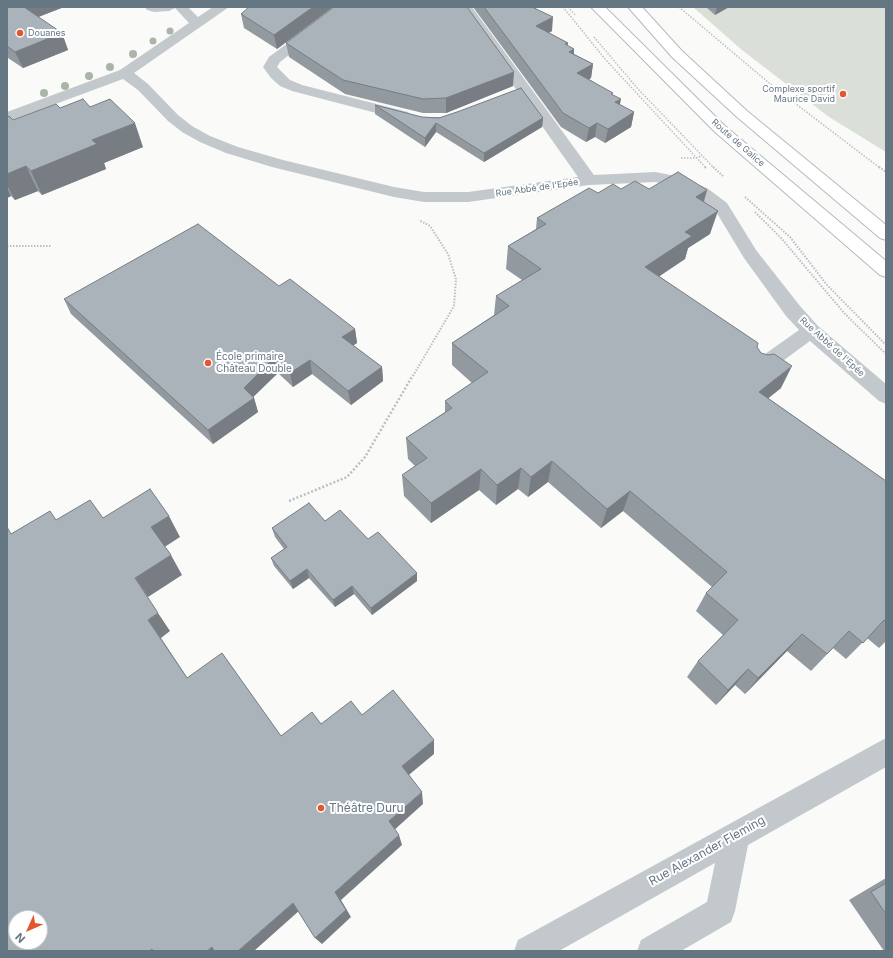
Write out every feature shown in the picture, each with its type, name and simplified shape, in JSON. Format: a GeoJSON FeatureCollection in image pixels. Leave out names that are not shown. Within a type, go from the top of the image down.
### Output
{"type":"FeatureCollection","features":[{"type":"Feature","properties":{"kind":"main road","name":"Route de Galice"},"geometry":{"type":"LineString","coordinates":[[598,7],[720,129],[886,270]]}},
{"type":"Feature","properties":{"kind":"main road"},"geometry":{"type":"LineString","coordinates":[[635,7],[677,54],[742,114],[886,234]]}},
{"type":"Feature","properties":{"kind":"street"},"geometry":{"type":"LineString","coordinates":[[152,7],[169,7]]}},
{"type":"Feature","properties":{"kind":"street"},"geometry":{"type":"LineString","coordinates":[[181,7],[197,24]]}},
{"type":"Feature","properties":{"kind":"street"},"geometry":{"type":"LineString","coordinates":[[198,7],[221,8]]}},
{"type":"Feature","properties":{"kind":"street"},"geometry":{"type":"LineString","coordinates":[[344,7],[274,60],[270,67],[285,83],[297,88],[416,118]]}},
{"type":"Feature","properties":{"kind":"street"},"geometry":{"type":"LineString","coordinates":[[465,7],[517,92],[589,180]]}},
{"type":"Feature","properties":{"kind":"street"},"geometry":{"type":"LineString","coordinates":[[7,117],[125,73],[221,8]]}},
{"type":"Feature","properties":{"kind":"street","name":"Rue Abbé de l'Epée"},"geometry":{"type":"LineString","coordinates":[[125,73],[143,87],[173,118],[187,129],[205,139],[232,150],[278,164],[394,192],[424,198],[468,197],[589,180],[655,177],[671,180],[701,192],[721,208],[750,254],[793,311],[811,331],[886,396]]}},
{"type":"Feature","properties":{"kind":"street"},"geometry":{"type":"LineString","coordinates":[[758,369],[811,331]]}},
{"type":"Feature","properties":{"kind":"street","name":"Rue Alexander Fleming"},"geometry":{"type":"LineString","coordinates":[[529,951],[886,752]]}},
{"type":"Feature","properties":{"kind":"street"},"geometry":{"type":"LineString","coordinates":[[652,951],[720,911],[736,836]]}},
{"type":"Feature","properties":{"kind":"path"},"geometry":{"type":"LineString","coordinates":[[568,7],[577,17]]}},
{"type":"Feature","properties":{"kind":"path"},"geometry":{"type":"LineString","coordinates":[[679,7],[775,88],[886,172]]}},
{"type":"Feature","properties":{"kind":"path"},"geometry":{"type":"LineString","coordinates":[[590,32],[638,89],[702,156],[728,180]]}},
{"type":"Feature","properties":{"kind":"path"},"geometry":{"type":"LineString","coordinates":[[288,501],[347,477],[365,457],[454,306],[456,279],[448,254],[430,226],[391,205],[394,192]]}},
{"type":"Feature","properties":{"kind":"path"},"geometry":{"type":"LineString","coordinates":[[743,195],[790,237],[827,285],[886,345]]}},
{"type":"Feature","properties":{"kind":"path"},"geometry":{"type":"LineString","coordinates":[[7,246],[51,246]]}},
{"type":"Feature","properties":{"kind":"shaded area","name":"Complexe sportif Maurice David"},"geometry":{"type":"Polygon","coordinates":[[[693,7],[886,7],[886,152],[829,117],[742,50],[693,7]]]}},
{"type":"Feature","properties":{"kind":"building"},"geometry":{"type":"Polygon","coordinates":[[[7,7],[24,7],[62,33],[15,52],[7,46],[7,7]]]}},
{"type":"Feature","properties":{"kind":"building"},"geometry":{"type":"Polygon","coordinates":[[[249,7],[313,7],[274,35],[241,14],[249,7]]]}},
{"type":"Feature","properties":{"kind":"building"},"geometry":{"type":"Polygon","coordinates":[[[334,7],[467,7],[514,72],[446,98],[423,99],[343,80],[286,43],[334,7]]]}},
{"type":"Feature","properties":{"kind":"building"},"geometry":{"type":"Polygon","coordinates":[[[484,7],[532,7],[553,17],[536,26],[568,43],[565,44],[574,49],[569,52],[593,64],[577,73],[613,93],[611,94],[621,99],[615,102],[634,112],[608,129],[597,123],[589,128],[563,113],[484,7]]]}},
{"type":"Feature","properties":{"kind":"building"},"geometry":{"type":"Polygon","coordinates":[[[521,88],[543,118],[484,153],[436,123],[425,138],[375,105],[422,117],[439,118],[521,88]]]}},
{"type":"Feature","properties":{"kind":"building"},"geometry":{"type":"Polygon","coordinates":[[[83,99],[90,107],[110,99],[135,123],[92,140],[97,144],[31,171],[26,166],[7,174],[7,117],[9,116],[13,120],[56,104],[60,108],[83,99]]]}},
{"type":"Feature","properties":{"kind":"building"},"geometry":{"type":"Polygon","coordinates":[[[678,172],[707,190],[696,197],[718,211],[685,232],[692,236],[645,267],[758,343],[757,347],[761,353],[768,355],[774,354],[792,366],[759,392],[886,481],[886,622],[884,620],[863,643],[849,631],[827,654],[802,634],[758,678],[748,669],[728,690],[698,661],[738,620],[706,593],[727,572],[630,491],[607,509],[552,461],[531,477],[521,468],[497,485],[481,469],[431,503],[402,475],[427,458],[406,438],[452,408],[445,401],[488,372],[452,343],[509,306],[496,296],[541,269],[508,246],[546,224],[537,218],[589,188],[598,193],[613,184],[621,189],[635,181],[649,189],[678,172]]]}},
{"type":"Feature","properties":{"kind":"building"},"geometry":{"type":"Polygon","coordinates":[[[198,224],[279,286],[290,279],[355,329],[342,337],[382,367],[348,391],[310,360],[290,373],[274,358],[244,388],[254,398],[208,430],[64,299],[198,224]]]}},
{"type":"Feature","properties":{"kind":"building"},"geometry":{"type":"Polygon","coordinates":[[[150,489],[169,516],[151,527],[171,555],[135,578],[158,613],[148,620],[187,678],[222,653],[281,736],[312,712],[321,724],[351,701],[362,715],[393,690],[434,740],[402,766],[422,792],[389,821],[399,835],[335,892],[346,910],[315,938],[293,903],[238,951],[214,951],[212,947],[207,951],[153,951],[152,949],[149,951],[7,951],[7,527],[11,534],[50,511],[56,520],[90,500],[103,518],[150,489]]]}},
{"type":"Feature","properties":{"kind":"building"},"geometry":{"type":"Polygon","coordinates":[[[309,503],[325,521],[340,510],[368,539],[378,532],[417,573],[371,608],[352,586],[333,600],[307,569],[290,581],[271,558],[287,547],[272,528],[309,503]]]}},
{"type":"Feature","properties":{"kind":"building"},"geometry":{"type":"Polygon","coordinates":[[[886,883],[886,914],[871,892],[886,883]]]}},
{"type":"Feature","properties":{"kind":"place","name":"Douanes"},"geometry":{"type":"Point","coordinates":[20,33]}},
{"type":"Feature","properties":{"kind":"place","name":"Complexe sportif Maurice David"},"geometry":{"type":"Point","coordinates":[843,94]}},
{"type":"Feature","properties":{"kind":"place","name":"École primaire Château Double"},"geometry":{"type":"Point","coordinates":[208,363]}},
{"type":"Feature","properties":{"kind":"place","name":"Théâtre Duru"},"geometry":{"type":"Point","coordinates":[321,808]}}]}
